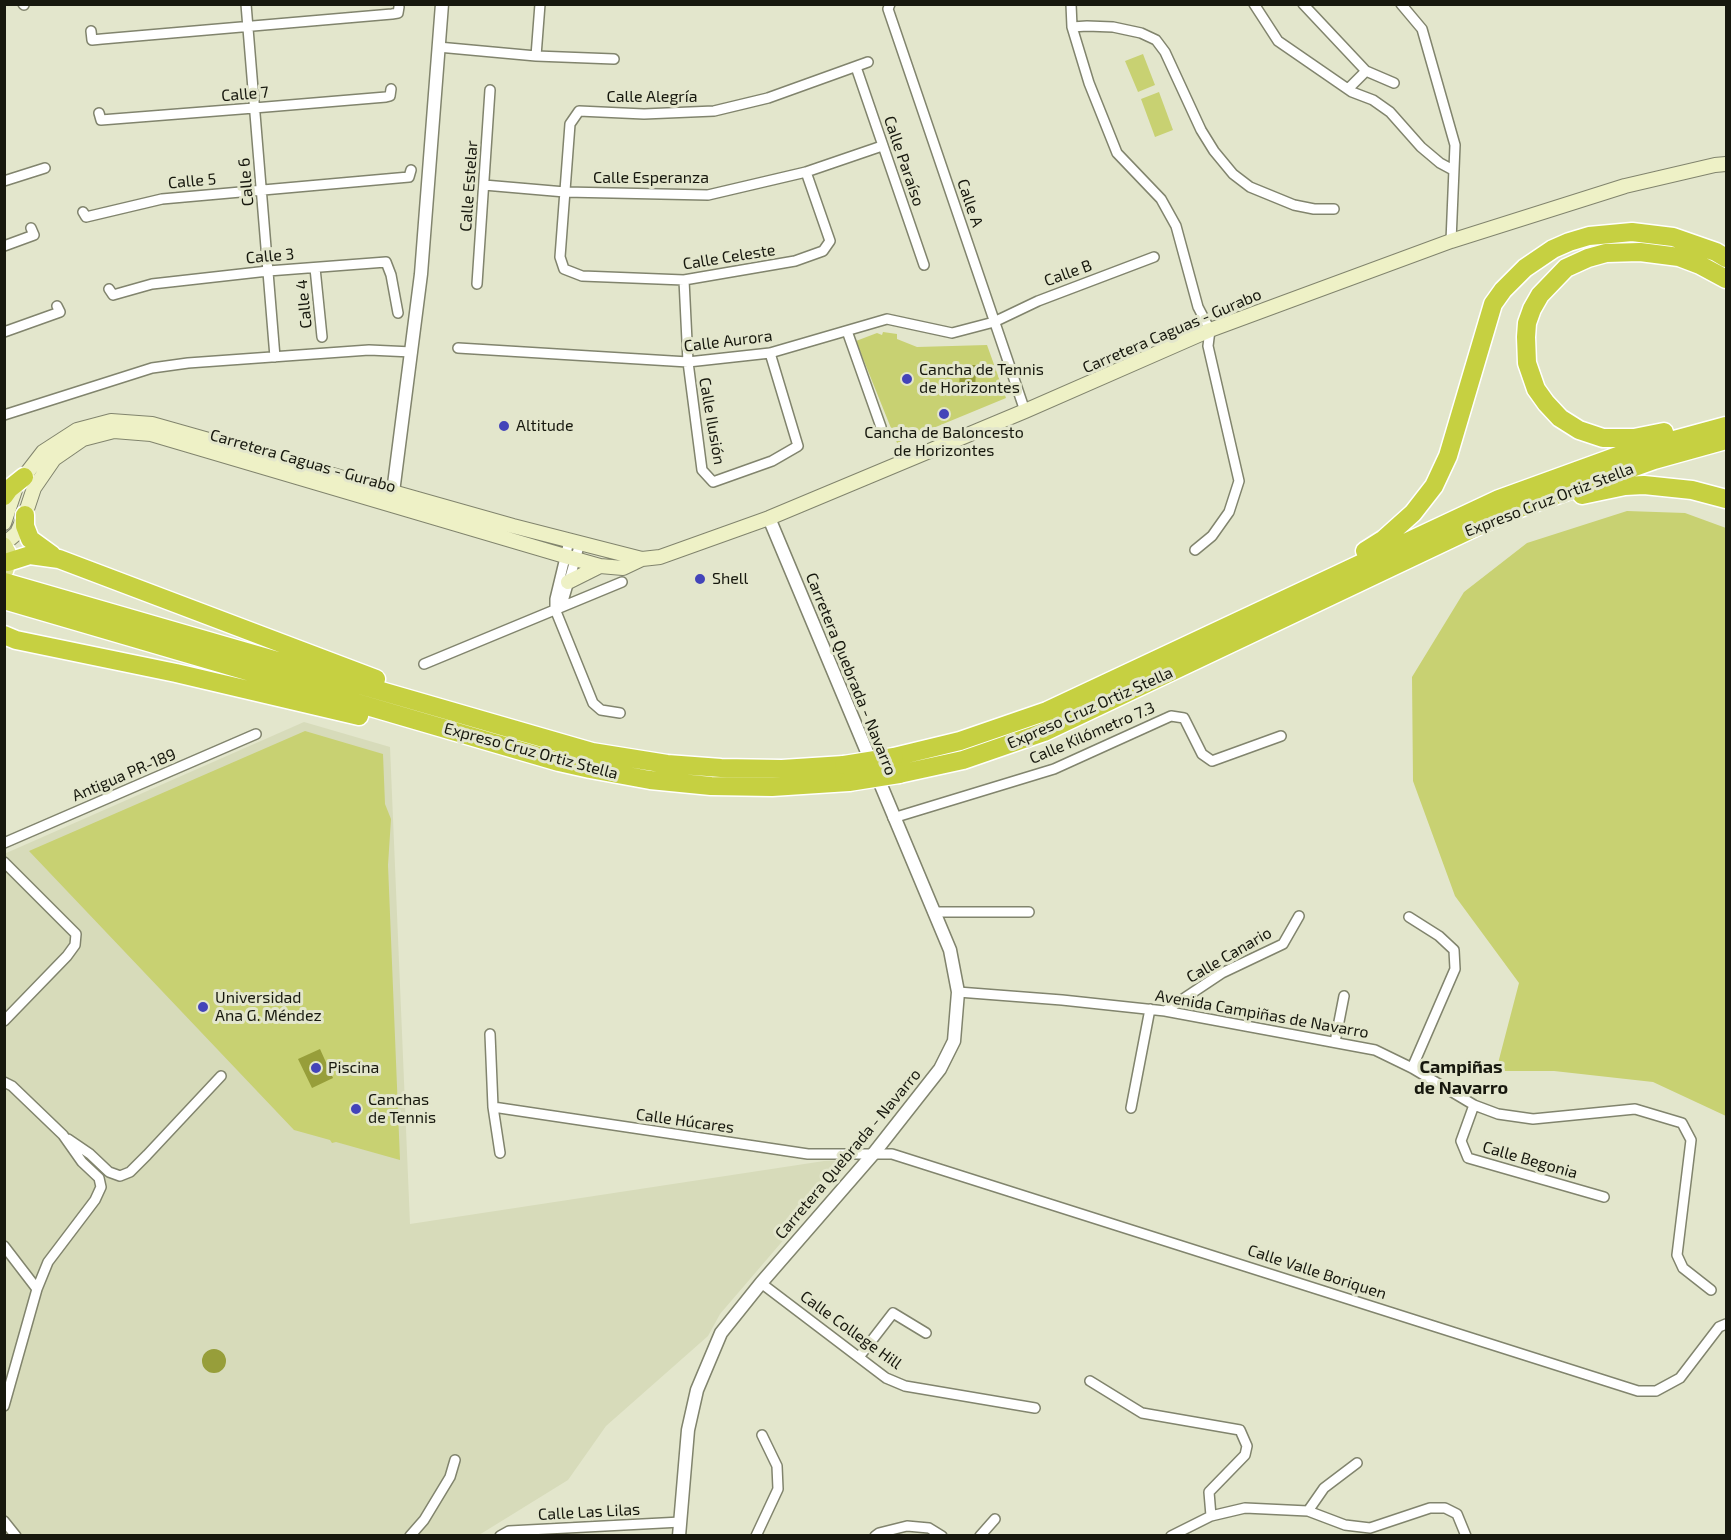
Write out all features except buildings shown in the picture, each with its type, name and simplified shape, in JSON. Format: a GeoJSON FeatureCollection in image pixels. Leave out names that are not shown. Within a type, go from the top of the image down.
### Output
{"type":"FeatureCollection","features":[{"type":"Feature","properties":{"kind":"highway"},"geometry":{"type":"LineString","coordinates":[[1284,600],[1304,583],[1340,566],[1384,539],[1423,502],[1434,486],[1448,456],[1493,304],[1510,281],[1539,257],[1569,242],[1589,236],[1620,233],[1673,237],[1716,252],[1726,258]]}},
{"type":"Feature","properties":{"kind":"highway"},"geometry":{"type":"LineString","coordinates":[[1705,432],[1675,430],[1634,438],[1609,438],[1589,434],[1568,424],[1546,403],[1531,376],[1526,349],[1527,323],[1540,295],[1561,272],[1576,262],[1606,253],[1640,252],[1679,257],[1726,279]]}},
{"type":"Feature","properties":{"kind":"highway","name":"Expreso Cruz Ortiz Stella"},"geometry":{"type":"LineString","coordinates":[[4,582],[49,604],[401,717],[559,762],[650,780],[744,788],[849,782],[1047,711],[1499,499],[1623,454],[1726,426]]}},
{"type":"Feature","properties":{"kind":"highway","name":"Expreso Cruz Ortiz Stella"},"geometry":{"type":"LineString","coordinates":[[4,600],[49,604],[402,698],[563,744],[644,761],[694,767],[749,769],[844,765],[896,766],[963,760],[1052,729],[1457,535],[1539,500],[1654,460],[1726,440]]}},
{"type":"Feature","properties":{"kind":"highway"},"geometry":{"type":"LineString","coordinates":[[4,496],[24,477]]}},
{"type":"Feature","properties":{"kind":"highway"},"geometry":{"type":"LineString","coordinates":[[1539,500],[1563,500],[1625,486],[1644,485],[1692,490],[1726,499]]}},
{"type":"Feature","properties":{"kind":"highway"},"geometry":{"type":"LineString","coordinates":[[25,515],[25,526],[30,540],[59,559],[375,678],[402,698]]}},
{"type":"Feature","properties":{"kind":"highway"},"geometry":{"type":"LineString","coordinates":[[5,556],[30,555],[59,559]]}},
{"type":"Feature","properties":{"kind":"highway"},"geometry":{"type":"LineString","coordinates":[[8,638],[185,675],[364,717],[401,717]]}},
{"type":"Feature","properties":{"kind":"main road","name":"Carretera Caguas - Gurabo"},"geometry":{"type":"LineString","coordinates":[[4,523],[16,487],[43,452],[77,430],[111,421],[152,424],[393,498],[570,558],[600,566],[624,568],[642,559],[660,557],[769,518],[1025,411],[1210,330],[1451,241],[1625,186],[1715,165],[1726,165]]}},
{"type":"Feature","properties":{"kind":"main road","name":"Carretera Caguas - Gurabo"},"geometry":{"type":"LineString","coordinates":[[5,556],[25,515],[34,488],[54,459],[83,439],[114,431],[151,434],[393,498],[642,559]]}},
{"type":"Feature","properties":{"kind":"main road"},"geometry":{"type":"LineString","coordinates":[[568,582],[600,566]]}},
{"type":"Feature","properties":{"kind":"street","name":"Calle 6"},"geometry":{"type":"LineString","coordinates":[[246,4],[275,357]]}},
{"type":"Feature","properties":{"kind":"street"},"geometry":{"type":"LineString","coordinates":[[393,498],[421,274],[442,4]]}},
{"type":"Feature","properties":{"kind":"street"},"geometry":{"type":"LineString","coordinates":[[536,56],[540,4]]}},
{"type":"Feature","properties":{"kind":"street","name":"Calle A"},"geometry":{"type":"LineString","coordinates":[[890,4],[888,9],[1025,411]]}},
{"type":"Feature","properties":{"kind":"street"},"geometry":{"type":"LineString","coordinates":[[1071,4],[1072,27],[1089,83],[1117,153],[1161,199],[1176,226],[1198,307],[1210,330],[1208,346],[1239,481],[1229,512],[1212,536],[1195,550]]}},
{"type":"Feature","properties":{"kind":"street"},"geometry":{"type":"LineString","coordinates":[[1254,4],[1278,41],[1348,89],[1373,100],[1390,112],[1421,147],[1440,163],[1453,170]]}},
{"type":"Feature","properties":{"kind":"street"},"geometry":{"type":"LineString","coordinates":[[1303,4],[1366,71],[1394,83]]}},
{"type":"Feature","properties":{"kind":"street"},"geometry":{"type":"LineString","coordinates":[[1401,4],[1422,29],[1455,145],[1451,241]]}},
{"type":"Feature","properties":{"kind":"street"},"geometry":{"type":"LineString","coordinates":[[91,31],[92,40],[392,14],[398,13],[399,6]]}},
{"type":"Feature","properties":{"kind":"street"},"geometry":{"type":"LineString","coordinates":[[1072,27],[1113,27],[1141,33],[1155,40],[1165,52],[1201,130],[1214,151],[1233,174],[1250,187],[1294,205],[1314,210],[1335,209]]}},
{"type":"Feature","properties":{"kind":"street"},"geometry":{"type":"LineString","coordinates":[[438,47],[536,56],[614,59]]}},
{"type":"Feature","properties":{"kind":"street","name":"Calle Alegría"},"geometry":{"type":"LineString","coordinates":[[561,260],[570,124],[579,111],[644,114],[714,111],[768,98],[868,62]]}},
{"type":"Feature","properties":{"kind":"street","name":"Calle Paraíso"},"geometry":{"type":"LineString","coordinates":[[855,67],[924,265]]}},
{"type":"Feature","properties":{"kind":"street"},"geometry":{"type":"LineString","coordinates":[[1348,89],[1366,71]]}},
{"type":"Feature","properties":{"kind":"street","name":"Calle 7"},"geometry":{"type":"LineString","coordinates":[[99,113],[101,120],[254,108],[386,97],[390,96],[391,89]]}},
{"type":"Feature","properties":{"kind":"street","name":"Calle Estelar"},"geometry":{"type":"LineString","coordinates":[[477,284],[490,90]]}},
{"type":"Feature","properties":{"kind":"street","name":"Calle Esperanza"},"geometry":{"type":"LineString","coordinates":[[484,185],[565,192],[708,195],[806,172],[882,146]]}},
{"type":"Feature","properties":{"kind":"street"},"geometry":{"type":"LineString","coordinates":[[4,181],[45,168]]}},
{"type":"Feature","properties":{"kind":"street","name":"Calle 5"},"geometry":{"type":"LineString","coordinates":[[83,212],[86,217],[162,199],[409,177],[411,170]]}},
{"type":"Feature","properties":{"kind":"street","name":"Calle Celeste"},"geometry":{"type":"LineString","coordinates":[[561,260],[564,270],[582,276],[684,280],[795,261],[823,251],[830,241],[806,172]]}},
{"type":"Feature","properties":{"kind":"street"},"geometry":{"type":"LineString","coordinates":[[4,246],[34,235],[32,228]]}},
{"type":"Feature","properties":{"kind":"street","name":"Calle B"},"geometry":{"type":"LineString","coordinates":[[994,322],[1038,301],[1154,257]]}},
{"type":"Feature","properties":{"kind":"street","name":"Calle 3"},"geometry":{"type":"LineString","coordinates":[[110,289],[113,295],[152,284],[268,271],[386,262],[391,275],[398,313]]}},
{"type":"Feature","properties":{"kind":"street","name":"Calle 4"},"geometry":{"type":"LineString","coordinates":[[315,268],[322,337]]}},
{"type":"Feature","properties":{"kind":"street","name":"Calle Ilusión"},"geometry":{"type":"LineString","coordinates":[[684,280],[688,362],[702,470],[713,482],[772,460],[798,446],[770,353]]}},
{"type":"Feature","properties":{"kind":"street"},"geometry":{"type":"LineString","coordinates":[[4,332],[60,312],[57,306]]}},
{"type":"Feature","properties":{"kind":"street","name":"Calle Aurora"},"geometry":{"type":"LineString","coordinates":[[458,348],[688,362],[770,353],[887,319],[952,333],[994,322]]}},
{"type":"Feature","properties":{"kind":"street"},"geometry":{"type":"LineString","coordinates":[[847,331],[881,428]]}},
{"type":"Feature","properties":{"kind":"street"},"geometry":{"type":"LineString","coordinates":[[4,415],[152,368],[188,363],[369,350],[412,351]]}},
{"type":"Feature","properties":{"kind":"street","name":"Carretera Quebrada - Navarro"},"geometry":{"type":"LineString","coordinates":[[679,1536],[688,1430],[697,1390],[722,1333],[761,1283],[874,1153],[940,1069],[954,1041],[958,992],[950,950],[769,518]]}},
{"type":"Feature","properties":{"kind":"street"},"geometry":{"type":"LineString","coordinates":[[574,542],[555,599],[555,609],[593,703],[601,710],[620,713]]}},
{"type":"Feature","properties":{"kind":"street"},"geometry":{"type":"LineString","coordinates":[[555,609],[564,598],[570,558]]}},
{"type":"Feature","properties":{"kind":"street"},"geometry":{"type":"LineString","coordinates":[[424,664],[622,582]]}},
{"type":"Feature","properties":{"kind":"street","name":"Calle Kilómetro 7.3"},"geometry":{"type":"LineString","coordinates":[[893,818],[1054,769],[1171,716],[1184,718],[1202,754],[1212,761],[1281,736]]}},
{"type":"Feature","properties":{"kind":"street","name":"Antigua PR-189"},"geometry":{"type":"LineString","coordinates":[[4,843],[256,734]]}},
{"type":"Feature","properties":{"kind":"street"},"geometry":{"type":"LineString","coordinates":[[4,862],[76,934],[75,945],[67,956],[4,1021]]}},
{"type":"Feature","properties":{"kind":"street"},"geometry":{"type":"LineString","coordinates":[[933,912],[1029,912]]}},
{"type":"Feature","properties":{"kind":"street","name":"Calle Canario"},"geometry":{"type":"LineString","coordinates":[[1165,1011],[1222,973],[1283,944],[1299,916]]}},
{"type":"Feature","properties":{"kind":"street"},"geometry":{"type":"LineString","coordinates":[[1409,917],[1439,936],[1454,950],[1455,969],[1412,1068]]}},
{"type":"Feature","properties":{"kind":"street","name":"Avenida Campiñas de Navarro"},"geometry":{"type":"LineString","coordinates":[[958,992],[1165,1011],[1375,1050],[1412,1068],[1474,1105],[1498,1114],[1533,1119],[1635,1109],[1682,1123],[1691,1140],[1677,1255],[1683,1268],[1711,1290]]}},
{"type":"Feature","properties":{"kind":"street"},"geometry":{"type":"LineString","coordinates":[[1335,1042],[1344,996]]}},
{"type":"Feature","properties":{"kind":"street"},"geometry":{"type":"LineString","coordinates":[[1131,1108],[1150,1009]]}},
{"type":"Feature","properties":{"kind":"street"},"geometry":{"type":"LineString","coordinates":[[490,1034],[493,1107],[500,1153]]}},
{"type":"Feature","properties":{"kind":"street"},"geometry":{"type":"LineString","coordinates":[[4,1082],[12,1086],[63,1135],[90,1154],[109,1172],[120,1176],[130,1172],[221,1076]]}},
{"type":"Feature","properties":{"kind":"street","name":"Calle Begonia"},"geometry":{"type":"LineString","coordinates":[[1474,1105],[1461,1141],[1468,1158],[1604,1197]]}},
{"type":"Feature","properties":{"kind":"street","name":"Calle Húcares"},"geometry":{"type":"LineString","coordinates":[[493,1107],[808,1154],[874,1153]]}},
{"type":"Feature","properties":{"kind":"street"},"geometry":{"type":"LineString","coordinates":[[4,1406],[36,1289],[48,1262],[95,1200],[101,1187],[99,1178],[82,1162],[63,1135]]}},
{"type":"Feature","properties":{"kind":"street","name":"Calle Valle Boriquen"},"geometry":{"type":"LineString","coordinates":[[874,1153],[892,1154],[1638,1391],[1656,1391],[1680,1378],[1719,1327],[1726,1324]]}},
{"type":"Feature","properties":{"kind":"street"},"geometry":{"type":"LineString","coordinates":[[4,1246],[36,1289]]}},
{"type":"Feature","properties":{"kind":"street","name":"Calle College Hill"},"geometry":{"type":"LineString","coordinates":[[761,1283],[886,1378],[905,1386],[1035,1408]]}},
{"type":"Feature","properties":{"kind":"street"},"geometry":{"type":"LineString","coordinates":[[859,1357],[893,1313],[926,1333]]}},
{"type":"Feature","properties":{"kind":"street"},"geometry":{"type":"LineString","coordinates":[[1090,1381],[1142,1413],[1240,1430],[1247,1446],[1245,1455],[1209,1492],[1211,1516]]}},
{"type":"Feature","properties":{"kind":"street"},"geometry":{"type":"LineString","coordinates":[[756,1536],[778,1488],[777,1466],[762,1435]]}},
{"type":"Feature","properties":{"kind":"street"},"geometry":{"type":"LineString","coordinates":[[411,1536],[424,1520],[450,1478],[454,1460]]}},
{"type":"Feature","properties":{"kind":"street"},"geometry":{"type":"LineString","coordinates":[[1308,1511],[1324,1488],[1357,1463]]}},
{"type":"Feature","properties":{"kind":"street"},"geometry":{"type":"LineString","coordinates":[[1171,1536],[1211,1516],[1245,1508],[1308,1511],[1345,1525],[1370,1528],[1430,1508],[1444,1508],[1457,1514],[1466,1536]]}},
{"type":"Feature","properties":{"kind":"street"},"geometry":{"type":"LineString","coordinates":[[980,1536],[995,1519]]}},
{"type":"Feature","properties":{"kind":"street"},"geometry":{"type":"LineString","coordinates":[[4,1521],[16,1536]]}},
{"type":"Feature","properties":{"kind":"street","name":"Calle Las Lilas"},"geometry":{"type":"LineString","coordinates":[[500,1536],[509,1531],[681,1522]]}},
{"type":"Feature","properties":{"kind":"street"},"geometry":{"type":"LineString","coordinates":[[875,1536],[907,1526],[929,1528],[942,1536]]}},
{"type":"Feature","properties":{"kind":"shaded area"},"geometry":{"type":"Polygon","coordinates":[[[1143,54],[1155,85],[1138,92],[1125,61],[1143,54]]]}},
{"type":"Feature","properties":{"kind":"shaded area"},"geometry":{"type":"Polygon","coordinates":[[[1159,92],[1173,130],[1155,137],[1141,99],[1159,92]]]}},
{"type":"Feature","properties":{"kind":"shaded area"},"geometry":{"type":"Polygon","coordinates":[[[883,332],[897,334],[897,339],[917,347],[987,345],[1006,398],[897,443],[856,341],[877,333],[882,335],[883,332]]]}},
{"type":"Feature","properties":{"kind":"shaded area"},"geometry":{"type":"Polygon","coordinates":[[[960,365],[976,365],[975,395],[959,394],[960,365]]]}},
{"type":"Feature","properties":{"kind":"shaded area"},"geometry":{"type":"Polygon","coordinates":[[[1627,511],[1685,513],[1726,528],[1726,1116],[1653,1082],[1554,1071],[1496,1071],[1519,983],[1455,896],[1413,781],[1412,677],[1464,592],[1527,543],[1627,511]]]}},
{"type":"Feature","properties":{"kind":"shaded area","name":"Universidad Ana G. Méndez"},"geometry":{"type":"Polygon","coordinates":[[[304,722],[390,747],[410,1224],[824,1161],[852,1160],[720,1314],[708,1336],[606,1426],[568,1480],[479,1535],[5,1535],[4,854],[304,722]]]}},
{"type":"Feature","properties":{"kind":"shaded area"},"geometry":{"type":"Polygon","coordinates":[[[305,731],[383,754],[385,804],[391,819],[388,865],[400,1160],[336,1142],[332,1143],[330,1140],[294,1130],[29,851],[305,731]]]}},
{"type":"Feature","properties":{"kind":"shaded area","name":"Piscina"},"geometry":{"type":"Polygon","coordinates":[[[320,1049],[333,1078],[312,1088],[298,1059],[320,1049]]]}},
{"type":"Feature","properties":{"kind":"shaded area"},"geometry":{"type":"Polygon","coordinates":[[[214,1349],[223,1352],[226,1361],[223,1370],[214,1373],[205,1370],[202,1361],[205,1352],[214,1349]]]}},
{"type":"Feature","properties":{"kind":"place","name":"Cancha de Tennis de Horizontes"},"geometry":{"type":"Point","coordinates":[907,379]}},
{"type":"Feature","properties":{"kind":"place","name":"Cancha de Baloncesto de Horizontes"},"geometry":{"type":"Point","coordinates":[944,414]}},
{"type":"Feature","properties":{"kind":"place","name":"Altitude"},"geometry":{"type":"Point","coordinates":[504,426]}},
{"type":"Feature","properties":{"kind":"place","name":"Shell"},"geometry":{"type":"Point","coordinates":[700,579]}},
{"type":"Feature","properties":{"kind":"place","name":"Universidad Ana G. Méndez"},"geometry":{"type":"Point","coordinates":[203,1007]}},
{"type":"Feature","properties":{"kind":"place","name":"Piscina"},"geometry":{"type":"Point","coordinates":[316,1068]}},
{"type":"Feature","properties":{"kind":"place","name":"Canchas de Tennis"},"geometry":{"type":"Point","coordinates":[356,1109]}},
{"type":"Feature","properties":{"kind":"district","name":"Campiñas de Navarro"},"geometry":{"type":"Point","coordinates":[1461,1077]}}]}
